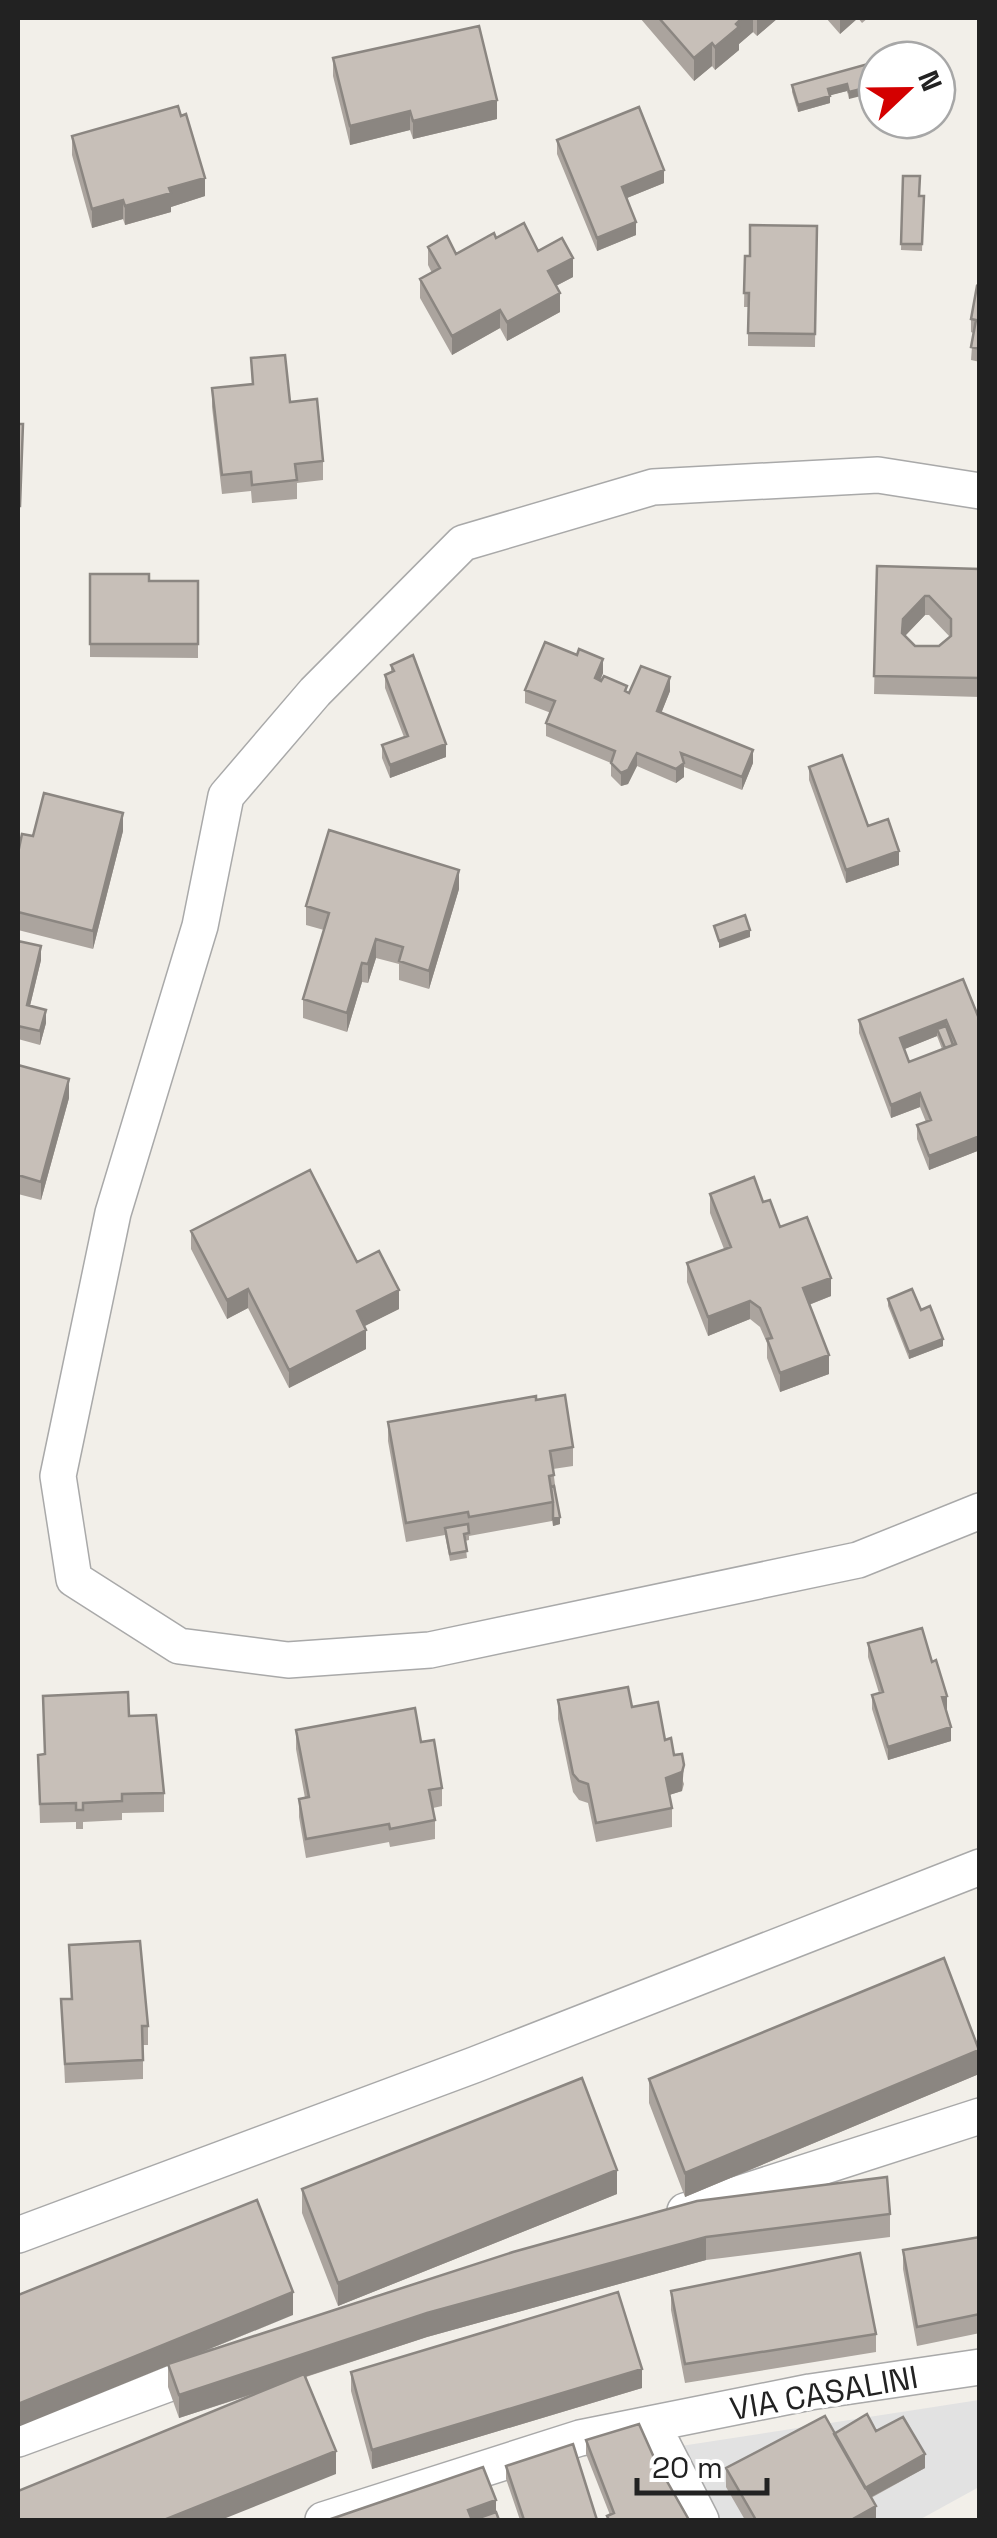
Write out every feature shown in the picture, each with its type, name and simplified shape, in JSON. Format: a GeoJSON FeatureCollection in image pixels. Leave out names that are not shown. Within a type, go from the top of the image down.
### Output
{"type":"FeatureCollection","features":[{"type":"Feature","properties":{"kind":"street"},"geometry":{"type":"LineString","coordinates":[[980,492],[878,474],[653,486],[463,543],[315,692],[226,796],[200,926],[113,1213],[58,1476],[74,1579],[179,1646],[288,1660],[430,1650],[858,1560],[980,1511]]}},
{"type":"Feature","properties":{"kind":"street"},"geometry":{"type":"LineString","coordinates":[[18,2235],[474,2065],[980,1866]]}},
{"type":"Feature","properties":{"kind":"street"},"geometry":{"type":"LineString","coordinates":[[650,2222],[980,2116]]}},
{"type":"Feature","properties":{"kind":"street"},"geometry":{"type":"LineString","coordinates":[[18,2439],[236,2359]]}},
{"type":"Feature","properties":{"kind":"street","name":"VIA CASALINI"},"geometry":{"type":"LineString","coordinates":[[323,2520],[580,2438],[810,2392],[980,2367]]}},
{"type":"Feature","properties":{"kind":"street"},"geometry":{"type":"LineString","coordinates":[[652,2424],[701,2520]]}},
{"type":"Feature","properties":{"kind":"shaded area"},"geometry":{"type":"Polygon","coordinates":[[[979,2400],[979,2487],[919,2520],[720,2520],[681,2446],[979,2400]]]}},
{"type":"Feature","properties":{"kind":"building"},"geometry":{"type":"Polygon","coordinates":[[[659,18],[742,18],[736,24],[739,27],[715,47],[712,43],[694,58],[659,18]]]}},
{"type":"Feature","properties":{"kind":"building"},"geometry":{"type":"Polygon","coordinates":[[[479,26],[497,100],[413,121],[410,111],[350,126],[333,58],[479,26]]]}},
{"type":"Feature","properties":{"kind":"building"},"geometry":{"type":"Polygon","coordinates":[[[857,67],[857,90],[849,92],[847,84],[828,89],[830,96],[798,105],[792,85],[857,67]]]}},
{"type":"Feature","properties":{"kind":"building"},"geometry":{"type":"Polygon","coordinates":[[[178,106],[181,116],[186,114],[205,178],[125,206],[123,200],[92,209],[72,136],[178,106]]]}},
{"type":"Feature","properties":{"kind":"building"},"geometry":{"type":"Polygon","coordinates":[[[639,107],[664,170],[622,187],[636,222],[597,238],[557,140],[639,107]]]}},
{"type":"Feature","properties":{"kind":"building"},"geometry":{"type":"Polygon","coordinates":[[[903,176],[920,176],[919,196],[924,196],[922,244],[901,244],[903,176]]]}},
{"type":"Feature","properties":{"kind":"building"},"geometry":{"type":"Polygon","coordinates":[[[524,223],[538,251],[562,238],[573,258],[548,271],[560,293],[507,322],[500,310],[452,336],[420,279],[440,268],[428,247],[447,236],[456,254],[494,233],[496,238],[524,223]]]}},
{"type":"Feature","properties":{"kind":"building"},"geometry":{"type":"Polygon","coordinates":[[[750,225],[817,226],[815,334],[748,333],[749,293],[744,293],[750,225]]]}},
{"type":"Feature","properties":{"kind":"building"},"geometry":{"type":"Polygon","coordinates":[[[977,286],[980,287],[980,349],[971,347],[977,286]]]}},
{"type":"Feature","properties":{"kind":"building"},"geometry":{"type":"Polygon","coordinates":[[[285,355],[290,402],[317,399],[323,461],[295,464],[297,480],[252,485],[251,472],[222,475],[212,388],[253,384],[251,358],[285,355]]]}},
{"type":"Feature","properties":{"kind":"building"},"geometry":{"type":"Polygon","coordinates":[[[18,424],[23,424],[20,506],[18,506],[18,424]]]}},
{"type":"Feature","properties":{"kind":"building"},"geometry":{"type":"Polygon","coordinates":[[[877,566],[980,569],[980,678],[874,676],[877,566]],[[929,596],[903,619],[902,633],[915,646],[939,646],[951,636],[951,619],[929,596]]]}},
{"type":"Feature","properties":{"kind":"building"},"geometry":{"type":"Polygon","coordinates":[[[90,574],[149,574],[149,581],[198,581],[198,644],[90,644],[90,574]]]}},
{"type":"Feature","properties":{"kind":"building"},"geometry":{"type":"Polygon","coordinates":[[[545,642],[577,655],[579,649],[603,659],[595,678],[601,681],[604,676],[627,686],[625,691],[629,693],[641,666],[670,677],[657,711],[753,750],[742,777],[681,753],[684,763],[676,769],[637,753],[628,770],[621,773],[611,763],[615,751],[546,723],[555,701],[525,690],[545,642]]]}},
{"type":"Feature","properties":{"kind":"building"},"geometry":{"type":"Polygon","coordinates":[[[413,655],[446,744],[390,765],[382,745],[408,736],[385,675],[394,671],[391,665],[413,655]]]}},
{"type":"Feature","properties":{"kind":"building"},"geometry":{"type":"Polygon","coordinates":[[[842,755],[868,826],[888,819],[899,851],[846,870],[809,767],[842,755]]]}},
{"type":"Feature","properties":{"kind":"building"},"geometry":{"type":"Polygon","coordinates":[[[44,793],[123,813],[93,931],[18,912],[18,853],[22,834],[33,836],[44,793]]]}},
{"type":"Feature","properties":{"kind":"building"},"geometry":{"type":"Polygon","coordinates":[[[329,830],[459,870],[429,971],[399,961],[403,947],[376,939],[368,964],[362,963],[347,1013],[303,999],[329,913],[306,906],[329,830]]]}},
{"type":"Feature","properties":{"kind":"building"},"geometry":{"type":"Polygon","coordinates":[[[745,915],[750,930],[719,941],[714,926],[745,915]]]}},
{"type":"Feature","properties":{"kind":"building"},"geometry":{"type":"Polygon","coordinates":[[[18,941],[41,946],[27,1005],[46,1010],[40,1031],[18,1026],[18,941]]]}},
{"type":"Feature","properties":{"kind":"building"},"geometry":{"type":"Polygon","coordinates":[[[963,979],[980,1021],[980,1136],[929,1156],[917,1125],[931,1120],[920,1093],[891,1105],[859,1020],[963,979]],[[946,1020],[900,1038],[909,1062],[956,1044],[946,1020]]]}},
{"type":"Feature","properties":{"kind":"building"},"geometry":{"type":"Polygon","coordinates":[[[946,1026],[953,1045],[945,1048],[937,1029],[946,1026]]]}},
{"type":"Feature","properties":{"kind":"building"},"geometry":{"type":"Polygon","coordinates":[[[18,1065],[69,1079],[41,1182],[18,1175],[18,1065]]]}},
{"type":"Feature","properties":{"kind":"building"},"geometry":{"type":"Polygon","coordinates":[[[310,1170],[357,1262],[379,1251],[399,1290],[357,1311],[366,1330],[289,1370],[248,1289],[227,1300],[191,1231],[310,1170]]]}},
{"type":"Feature","properties":{"kind":"building"},"geometry":{"type":"Polygon","coordinates":[[[754,1177],[763,1202],[770,1200],[780,1227],[807,1217],[831,1278],[803,1288],[829,1355],[780,1373],[760,1308],[750,1301],[708,1317],[687,1263],[731,1247],[710,1194],[754,1177]]]}},
{"type":"Feature","properties":{"kind":"building"},"geometry":{"type":"Polygon","coordinates":[[[912,1289],[921,1310],[930,1306],[943,1339],[909,1352],[888,1299],[912,1289]]]}},
{"type":"Feature","properties":{"kind":"building"},"geometry":{"type":"Polygon","coordinates":[[[565,1395],[573,1447],[550,1451],[553,1502],[406,1523],[388,1422],[536,1396],[536,1400],[565,1395]]]}},
{"type":"Feature","properties":{"kind":"building"},"geometry":{"type":"Polygon","coordinates":[[[554,1486],[560,1517],[553,1519],[551,1487],[554,1486]]]}},
{"type":"Feature","properties":{"kind":"building"},"geometry":{"type":"Polygon","coordinates":[[[468,1524],[469,1533],[464,1534],[467,1551],[450,1554],[445,1528],[468,1524]]]}},
{"type":"Feature","properties":{"kind":"building"},"geometry":{"type":"Polygon","coordinates":[[[922,1628],[947,1696],[942,1697],[951,1727],[888,1747],[872,1695],[883,1692],[868,1643],[922,1628]]]}},
{"type":"Feature","properties":{"kind":"building"},"geometry":{"type":"Polygon","coordinates":[[[628,1687],[632,1707],[658,1702],[665,1740],[671,1738],[674,1755],[682,1754],[684,1765],[682,1772],[666,1778],[672,1808],[596,1823],[588,1784],[573,1774],[558,1700],[628,1687]]]}},
{"type":"Feature","properties":{"kind":"building"},"geometry":{"type":"Polygon","coordinates":[[[128,1692],[129,1716],[156,1715],[164,1793],[122,1794],[122,1801],[83,1803],[83,1810],[76,1810],[76,1803],[40,1804],[38,1755],[45,1754],[43,1696],[128,1692]]]}},
{"type":"Feature","properties":{"kind":"building"},"geometry":{"type":"Polygon","coordinates":[[[415,1708],[421,1742],[434,1740],[442,1788],[429,1790],[435,1820],[306,1839],[299,1799],[309,1797],[296,1730],[415,1708]]]}},
{"type":"Feature","properties":{"kind":"building"},"geometry":{"type":"Polygon","coordinates":[[[140,1941],[148,2026],[142,2026],[143,2060],[65,2064],[61,1999],[72,1999],[69,1945],[140,1941]]]}},
{"type":"Feature","properties":{"kind":"building"},"geometry":{"type":"Polygon","coordinates":[[[944,1958],[979,2050],[685,2173],[649,2079],[944,1958]]]}},
{"type":"Feature","properties":{"kind":"building"},"geometry":{"type":"Polygon","coordinates":[[[582,2078],[617,2170],[338,2283],[302,2189],[582,2078]]]}},
{"type":"Feature","properties":{"kind":"building"},"geometry":{"type":"Polygon","coordinates":[[[887,2177],[890,2214],[706,2237],[427,2313],[179,2395],[168,2364],[513,2252],[697,2201],[887,2177]]]}},
{"type":"Feature","properties":{"kind":"building"},"geometry":{"type":"Polygon","coordinates":[[[257,2200],[293,2292],[18,2404],[18,2295],[257,2200]]]}},
{"type":"Feature","properties":{"kind":"building"},"geometry":{"type":"Polygon","coordinates":[[[980,2237],[980,2314],[917,2327],[903,2250],[980,2237]]]}},
{"type":"Feature","properties":{"kind":"building"},"geometry":{"type":"Polygon","coordinates":[[[860,2253],[876,2334],[685,2364],[671,2291],[860,2253]]]}},
{"type":"Feature","properties":{"kind":"building"},"geometry":{"type":"Polygon","coordinates":[[[618,2292],[642,2369],[372,2450],[351,2372],[618,2292]]]}},
{"type":"Feature","properties":{"kind":"building"},"geometry":{"type":"Polygon","coordinates":[[[304,2374],[336,2451],[164,2520],[18,2520],[18,2491],[304,2374]]]}},
{"type":"Feature","properties":{"kind":"building"},"geometry":{"type":"Polygon","coordinates":[[[867,2414],[876,2431],[903,2417],[925,2454],[865,2488],[834,2434],[867,2414]]]}},
{"type":"Feature","properties":{"kind":"building"},"geometry":{"type":"Polygon","coordinates":[[[825,2416],[876,2506],[851,2520],[756,2520],[726,2468],[825,2416]]]}},
{"type":"Feature","properties":{"kind":"building"},"geometry":{"type":"Polygon","coordinates":[[[639,2424],[689,2520],[609,2520],[607,2516],[614,2513],[586,2440],[639,2424]]]}},
{"type":"Feature","properties":{"kind":"building"},"geometry":{"type":"Polygon","coordinates":[[[573,2444],[597,2520],[524,2520],[506,2466],[573,2444]]]}},
{"type":"Feature","properties":{"kind":"building"},"geometry":{"type":"Polygon","coordinates":[[[483,2467],[496,2500],[468,2510],[472,2520],[328,2520],[483,2467]]]}},
{"type":"Feature","properties":{"kind":"building"},"geometry":{"type":"Polygon","coordinates":[[[496,2512],[499,2520],[473,2520],[496,2512]]]}}]}
